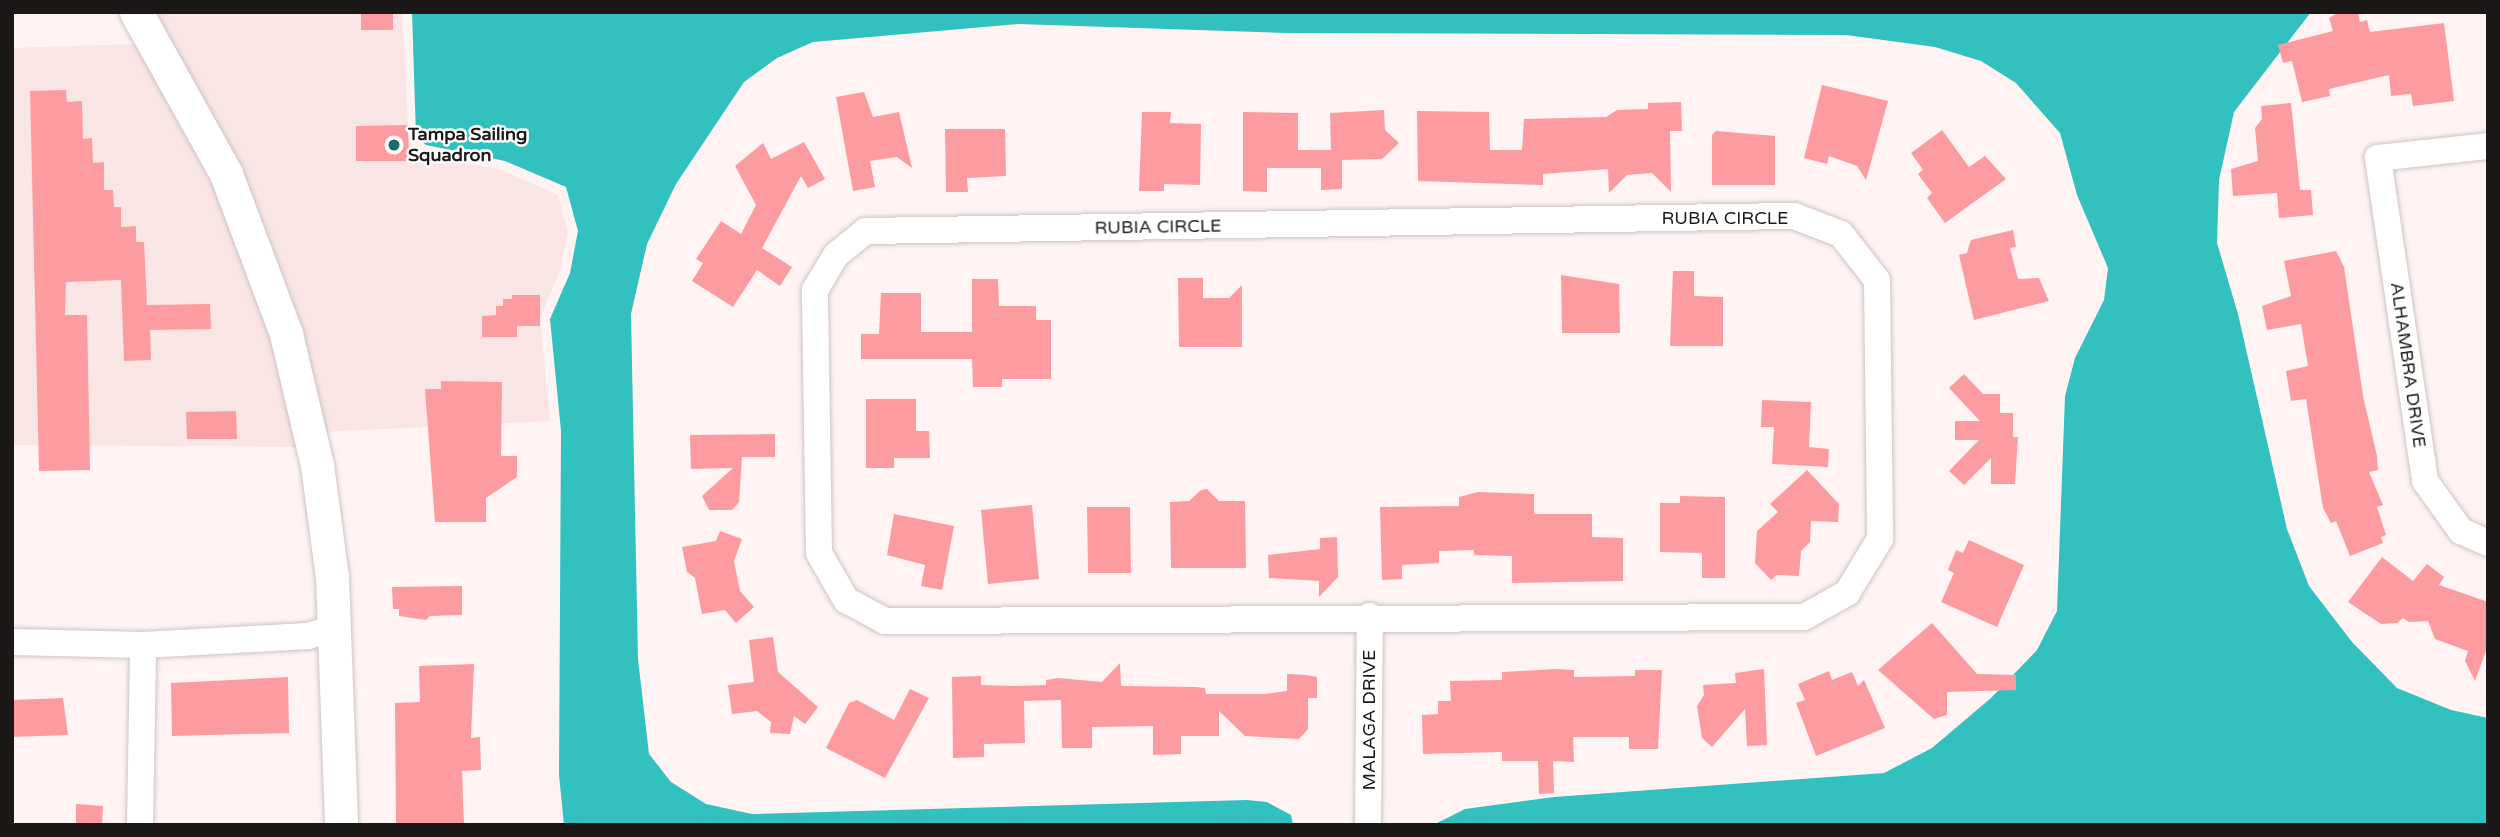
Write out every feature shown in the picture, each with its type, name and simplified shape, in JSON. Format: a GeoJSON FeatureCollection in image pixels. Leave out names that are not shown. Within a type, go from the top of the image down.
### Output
{"type":"FeatureCollection","features":[{"type":"Feature","properties":{"kind":"main road"},"geometry":{"type":"LineString","coordinates":[[136,12],[226,174],[286,334],[317,465],[335,628],[341,825]]}},
{"type":"Feature","properties":{"kind":"street","name":"ALHAMBRA DRIVE"},"geometry":{"type":"LineString","coordinates":[[2488,146],[2378,158],[2425,481],[2461,531],[2488,543]]}},
{"type":"Feature","properties":{"kind":"street","name":"RUBIA CIRCLE"},"geometry":{"type":"LineString","coordinates":[[1794,216],[1841,234],[1877,280],[1881,539],[1847,593],[1804,617],[1370,616],[885,621],[846,600],[819,553],[815,290],[836,256],[866,231],[1794,216]]}},
{"type":"Feature","properties":{"kind":"street","name":"MALAGA DRIVE"},"geometry":{"type":"LineString","coordinates":[[1368,825],[1370,616]]}},
{"type":"Feature","properties":{"kind":"street"},"geometry":{"type":"LineString","coordinates":[[13,642],[143,645],[308,636],[335,628]]}},
{"type":"Feature","properties":{"kind":"street"},"geometry":{"type":"LineString","coordinates":[[140,825],[143,645]]}},
{"type":"Feature","properties":{"kind":"shaded area"},"geometry":{"type":"Polygon","coordinates":[[[152,12],[402,12],[409,143],[422,155],[502,170],[558,195],[568,232],[560,271],[540,318],[550,421],[321,432],[152,12]]]}},
{"type":"Feature","properties":{"kind":"shaded area"},"geometry":{"type":"Polygon","coordinates":[[[139,44],[215,180],[274,339],[300,447],[12,445],[12,48],[139,44]]]}},
{"type":"Feature","properties":{"kind":"water"},"geometry":{"type":"Polygon","coordinates":[[[412,12],[2311,12],[2234,112],[2219,180],[2217,243],[2238,314],[2287,529],[2309,586],[2352,642],[2397,688],[2451,710],[2488,718],[2488,825],[1433,825],[1465,809],[1554,797],[1884,773],[1932,748],[1991,698],[2037,650],[2057,611],[2065,396],[2075,358],[2104,300],[2108,268],[2077,195],[2060,133],[2016,83],[1981,61],[1935,47],[1846,35],[1288,33],[1019,24],[813,42],[777,58],[744,82],[676,184],[647,244],[631,314],[638,659],[649,754],[671,782],[706,804],[752,814],[1247,800],[1267,802],[1291,815],[1293,825],[564,825],[559,775],[561,431],[550,319],[570,273],[578,231],[566,187],[505,161],[426,145],[416,136],[412,12]]]}},
{"type":"Feature","properties":{"kind":"building"},"geometry":{"type":"Polygon","coordinates":[[[361,12],[393,12],[393,30],[361,30],[361,12]]]}},
{"type":"Feature","properties":{"kind":"building"},"geometry":{"type":"Polygon","coordinates":[[[2339,12],[2358,12],[2360,22],[2367,20],[2370,32],[2444,23],[2454,101],[2413,106],[2411,94],[2391,96],[2389,75],[2329,89],[2330,96],[2302,102],[2292,61],[2283,63],[2278,45],[2333,31],[2329,18],[2339,12]]]}},
{"type":"Feature","properties":{"kind":"building"},"geometry":{"type":"Polygon","coordinates":[[[1822,85],[1888,101],[1866,180],[1857,166],[1829,156],[1827,164],[1804,158],[1822,85]]]}},
{"type":"Feature","properties":{"kind":"building"},"geometry":{"type":"Polygon","coordinates":[[[66,90],[67,102],[82,101],[83,139],[92,138],[93,163],[104,162],[104,190],[113,190],[114,207],[121,207],[121,227],[136,226],[136,242],[144,242],[147,305],[210,304],[211,329],[150,330],[151,360],[124,361],[121,280],[66,282],[65,315],[87,315],[90,470],[39,471],[30,91],[66,90]]]}},
{"type":"Feature","properties":{"kind":"building"},"geometry":{"type":"Polygon","coordinates":[[[864,92],[873,117],[899,112],[912,168],[897,157],[870,161],[875,187],[853,191],[836,97],[864,92]]]}},
{"type":"Feature","properties":{"kind":"building"},"geometry":{"type":"Polygon","coordinates":[[[1681,102],[1682,131],[1670,131],[1671,192],[1652,173],[1627,175],[1609,193],[1608,169],[1543,174],[1543,185],[1418,181],[1417,111],[1489,112],[1490,150],[1522,150],[1524,119],[1606,117],[1617,110],[1648,109],[1648,103],[1681,102]]]}},
{"type":"Feature","properties":{"kind":"building"},"geometry":{"type":"Polygon","coordinates":[[[2291,103],[2300,190],[2311,190],[2313,215],[2279,218],[2277,193],[2233,196],[2231,169],[2258,161],[2255,128],[2262,119],[2261,106],[2291,103]]]}},
{"type":"Feature","properties":{"kind":"building"},"geometry":{"type":"Polygon","coordinates":[[[1384,110],[1385,130],[1399,143],[1382,159],[1342,160],[1342,189],[1321,190],[1321,168],[1267,168],[1267,192],[1243,191],[1243,112],[1298,113],[1298,150],[1331,150],[1330,113],[1384,110]]]}},
{"type":"Feature","properties":{"kind":"building"},"geometry":{"type":"Polygon","coordinates":[[[1142,112],[1171,112],[1170,123],[1201,124],[1200,185],[1164,184],[1164,191],[1139,191],[1142,112]]]}},
{"type":"Feature","properties":{"kind":"building"},"geometry":{"type":"Polygon","coordinates":[[[408,125],[409,161],[356,161],[356,126],[408,125]]]}},
{"type":"Feature","properties":{"kind":"building"},"geometry":{"type":"Polygon","coordinates":[[[945,129],[1005,129],[1006,176],[967,178],[968,192],[946,192],[945,129]]]}},
{"type":"Feature","properties":{"kind":"building"},"geometry":{"type":"Polygon","coordinates":[[[1942,130],[1969,167],[1985,156],[2006,179],[1945,223],[1927,198],[1932,193],[1918,174],[1923,170],[1911,153],[1942,130]]]}},
{"type":"Feature","properties":{"kind":"building"},"geometry":{"type":"Polygon","coordinates":[[[1716,131],[1775,136],[1775,185],[1712,185],[1712,135],[1716,131]]]}},
{"type":"Feature","properties":{"kind":"building"},"geometry":{"type":"Polygon","coordinates":[[[804,142],[825,179],[808,188],[801,176],[762,248],[792,267],[780,286],[757,270],[733,307],[692,281],[703,263],[696,259],[721,221],[741,234],[756,205],[735,166],[763,143],[771,159],[804,142]]]}},
{"type":"Feature","properties":{"kind":"building"},"geometry":{"type":"Polygon","coordinates":[[[2013,230],[2016,247],[2010,248],[2018,279],[2039,278],[2049,301],[1974,320],[1959,255],[1967,253],[1971,240],[2013,230]]]}},
{"type":"Feature","properties":{"kind":"building"},"geometry":{"type":"Polygon","coordinates":[[[2336,251],[2344,267],[2363,396],[2377,456],[2378,470],[2369,472],[2383,505],[2377,507],[2386,535],[2381,537],[2383,543],[2350,556],[2336,521],[2331,523],[2323,508],[2306,399],[2291,401],[2286,371],[2308,366],[2301,324],[2267,330],[2262,306],[2291,296],[2284,261],[2336,251]]]}},
{"type":"Feature","properties":{"kind":"building"},"geometry":{"type":"Polygon","coordinates":[[[1673,271],[1694,271],[1694,296],[1723,297],[1723,346],[1670,346],[1673,271]]]}},
{"type":"Feature","properties":{"kind":"building"},"geometry":{"type":"Polygon","coordinates":[[[1561,275],[1619,284],[1620,333],[1562,333],[1561,275]]]}},
{"type":"Feature","properties":{"kind":"building"},"geometry":{"type":"Polygon","coordinates":[[[1178,278],[1203,278],[1203,298],[1229,298],[1242,285],[1242,347],[1179,347],[1178,278]]]}},
{"type":"Feature","properties":{"kind":"building"},"geometry":{"type":"Polygon","coordinates":[[[972,279],[998,279],[999,306],[1036,306],[1036,320],[1051,320],[1051,379],[1002,379],[1002,387],[973,387],[972,359],[861,359],[861,334],[879,334],[881,293],[921,293],[921,332],[972,332],[972,279]]]}},
{"type":"Feature","properties":{"kind":"building"},"geometry":{"type":"Polygon","coordinates":[[[512,295],[540,295],[540,326],[517,326],[517,337],[482,337],[482,316],[496,315],[496,306],[503,306],[503,299],[512,299],[512,295]]]}},
{"type":"Feature","properties":{"kind":"building"},"geometry":{"type":"Polygon","coordinates":[[[1964,374],[1983,394],[2000,394],[2000,413],[2013,413],[2013,437],[2018,437],[2015,484],[1991,484],[1991,458],[1964,485],[1949,471],[1979,440],[1955,440],[1955,421],[1980,421],[1949,388],[1964,374]]]}},
{"type":"Feature","properties":{"kind":"building"},"geometry":{"type":"Polygon","coordinates":[[[441,381],[502,382],[501,456],[517,456],[517,477],[486,498],[486,522],[435,522],[425,389],[441,389],[441,381]]]}},
{"type":"Feature","properties":{"kind":"building"},"geometry":{"type":"Polygon","coordinates":[[[866,399],[916,399],[916,431],[929,431],[930,458],[894,458],[894,468],[866,468],[866,399]]]}},
{"type":"Feature","properties":{"kind":"building"},"geometry":{"type":"Polygon","coordinates":[[[1762,400],[1811,402],[1809,447],[1829,449],[1828,467],[1772,464],[1774,427],[1761,427],[1762,400]]]}},
{"type":"Feature","properties":{"kind":"building"},"geometry":{"type":"Polygon","coordinates":[[[236,411],[237,439],[187,439],[186,412],[236,411]]]}},
{"type":"Feature","properties":{"kind":"building"},"geometry":{"type":"Polygon","coordinates":[[[775,434],[775,457],[742,457],[739,502],[732,510],[709,510],[702,496],[733,468],[691,469],[690,435],[775,434]]]}},
{"type":"Feature","properties":{"kind":"building"},"geometry":{"type":"Polygon","coordinates":[[[1807,470],[1839,504],[1838,522],[1811,521],[1810,542],[1801,551],[1799,576],[1777,575],[1771,580],[1755,563],[1757,531],[1778,512],[1770,504],[1807,470]]]}},
{"type":"Feature","properties":{"kind":"building"},"geometry":{"type":"Polygon","coordinates":[[[1207,489],[1219,501],[1245,501],[1246,568],[1171,568],[1170,502],[1189,501],[1201,490],[1207,489]]]}},
{"type":"Feature","properties":{"kind":"building"},"geometry":{"type":"Polygon","coordinates":[[[1478,492],[1534,494],[1534,514],[1592,514],[1592,537],[1623,538],[1623,581],[1512,583],[1512,556],[1474,555],[1474,550],[1439,551],[1439,563],[1402,565],[1402,579],[1382,580],[1380,507],[1459,506],[1459,497],[1478,492]]]}},
{"type":"Feature","properties":{"kind":"building"},"geometry":{"type":"Polygon","coordinates":[[[1680,496],[1725,497],[1725,578],[1702,578],[1702,553],[1660,552],[1660,503],[1680,503],[1680,496]]]}},
{"type":"Feature","properties":{"kind":"building"},"geometry":{"type":"Polygon","coordinates":[[[1032,505],[1039,579],[988,584],[981,510],[1032,505]]]}},
{"type":"Feature","properties":{"kind":"building"},"geometry":{"type":"Polygon","coordinates":[[[1087,507],[1130,507],[1131,573],[1088,573],[1087,507]]]}},
{"type":"Feature","properties":{"kind":"building"},"geometry":{"type":"Polygon","coordinates":[[[894,514],[954,526],[942,590],[921,586],[925,565],[887,555],[894,514]]]}},
{"type":"Feature","properties":{"kind":"building"},"geometry":{"type":"Polygon","coordinates":[[[720,531],[742,539],[734,561],[740,591],[754,607],[736,623],[725,610],[702,614],[695,578],[687,572],[682,547],[716,541],[720,531]]]}},
{"type":"Feature","properties":{"kind":"building"},"geometry":{"type":"Polygon","coordinates":[[[1337,537],[1338,577],[1319,597],[1319,581],[1269,578],[1268,555],[1320,549],[1320,538],[1337,537]]]}},
{"type":"Feature","properties":{"kind":"building"},"geometry":{"type":"Polygon","coordinates":[[[1969,540],[2024,565],[1997,627],[1941,602],[1954,573],[1948,570],[1956,550],[1963,553],[1969,540]]]}},
{"type":"Feature","properties":{"kind":"building"},"geometry":{"type":"Polygon","coordinates":[[[2382,557],[2413,581],[2427,564],[2444,577],[2439,585],[2488,602],[2488,645],[2475,681],[2465,661],[2468,651],[2435,639],[2428,621],[2409,622],[2403,618],[2397,623],[2381,624],[2348,602],[2382,557]]]}},
{"type":"Feature","properties":{"kind":"building"},"geometry":{"type":"Polygon","coordinates":[[[462,586],[462,615],[430,616],[426,620],[399,616],[399,609],[393,609],[392,587],[462,586]]]}},
{"type":"Feature","properties":{"kind":"building"},"geometry":{"type":"Polygon","coordinates":[[[1932,623],[1977,674],[2016,675],[2016,690],[1947,692],[1947,715],[1934,719],[1878,670],[1932,623]]]}},
{"type":"Feature","properties":{"kind":"building"},"geometry":{"type":"Polygon","coordinates":[[[773,637],[778,672],[818,707],[805,724],[794,716],[790,734],[770,733],[771,722],[757,711],[732,714],[728,685],[754,682],[749,640],[773,637]]]}},
{"type":"Feature","properties":{"kind":"building"},"geometry":{"type":"Polygon","coordinates":[[[1120,663],[1121,686],[1196,687],[1205,688],[1206,694],[1264,694],[1287,691],[1287,674],[1306,675],[1317,677],[1317,698],[1308,698],[1308,729],[1299,739],[1245,736],[1219,711],[1219,736],[1181,736],[1181,754],[1153,755],[1153,726],[1092,727],[1092,748],[1062,748],[1061,700],[1024,701],[1025,743],[984,744],[984,757],[953,758],[952,677],[981,676],[981,685],[1046,685],[1046,680],[1058,678],[1102,682],[1120,663]]]}},
{"type":"Feature","properties":{"kind":"building"},"geometry":{"type":"Polygon","coordinates":[[[474,664],[471,738],[480,737],[481,770],[462,771],[464,825],[396,825],[395,703],[420,702],[419,666],[474,664]]]}},
{"type":"Feature","properties":{"kind":"building"},"geometry":{"type":"Polygon","coordinates":[[[1764,669],[1767,745],[1747,746],[1745,709],[1712,747],[1702,738],[1697,706],[1704,695],[1703,685],[1736,683],[1735,673],[1764,669]]]}},
{"type":"Feature","properties":{"kind":"building"},"geometry":{"type":"Polygon","coordinates":[[[1574,670],[1574,677],[1635,676],[1635,670],[1662,670],[1658,749],[1629,749],[1629,737],[1573,737],[1574,762],[1553,761],[1554,793],[1539,794],[1538,761],[1502,761],[1502,752],[1423,754],[1422,715],[1438,714],[1438,701],[1451,701],[1450,681],[1502,680],[1502,672],[1574,670]]]}},
{"type":"Feature","properties":{"kind":"building"},"geometry":{"type":"Polygon","coordinates":[[[1829,671],[1832,680],[1852,672],[1858,686],[1864,680],[1885,728],[1816,756],[1796,703],[1805,700],[1798,684],[1829,671]]]}},
{"type":"Feature","properties":{"kind":"building"},"geometry":{"type":"Polygon","coordinates":[[[288,677],[289,733],[172,736],[171,683],[288,677]]]}},
{"type":"Feature","properties":{"kind":"building"},"geometry":{"type":"Polygon","coordinates":[[[910,689],[929,698],[885,778],[826,748],[849,703],[857,700],[894,720],[910,689]]]}},
{"type":"Feature","properties":{"kind":"building"},"geometry":{"type":"Polygon","coordinates":[[[63,698],[68,735],[12,737],[12,700],[63,698]]]}},
{"type":"Feature","properties":{"kind":"building"},"geometry":{"type":"Polygon","coordinates":[[[76,804],[103,806],[102,825],[76,825],[76,804]]]}},
{"type":"Feature","properties":{"kind":"place","name":"Tampa Sailing Squadron"},"geometry":{"type":"Point","coordinates":[394,145]}}]}
